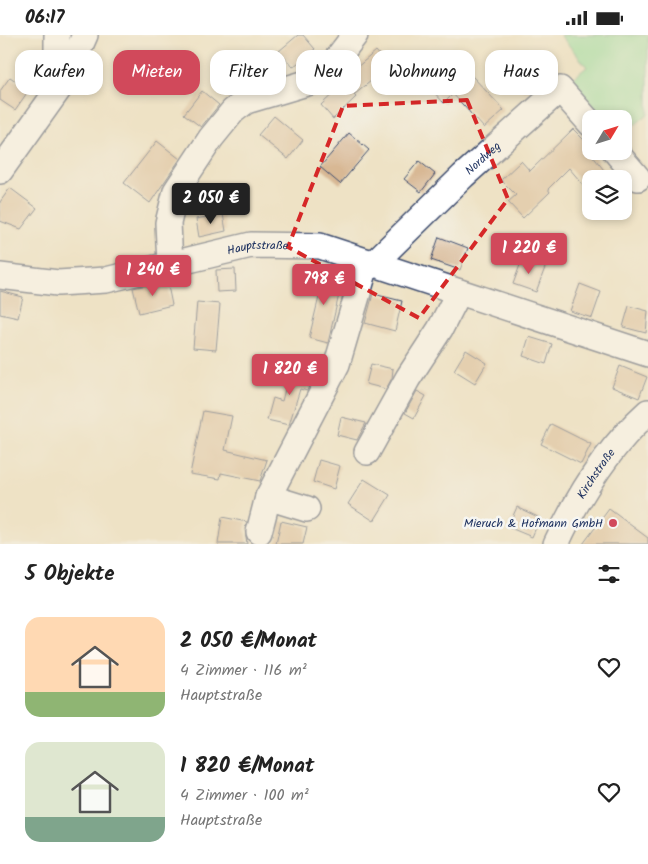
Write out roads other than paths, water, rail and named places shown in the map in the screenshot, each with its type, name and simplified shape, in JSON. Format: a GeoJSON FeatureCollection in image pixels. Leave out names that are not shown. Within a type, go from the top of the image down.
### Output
{"type":"FeatureCollection","features":[{"type":"Feature","properties":{"kind":"street"},"geometry":{"type":"LineString","coordinates":[[57,35],[57,50]]}},
{"type":"Feature","properties":{"kind":"street"},"geometry":{"type":"LineString","coordinates":[[78,50],[85,35]]}},
{"type":"Feature","properties":{"kind":"street"},"geometry":{"type":"LineString","coordinates":[[170,264],[168,223],[176,191],[211,138],[233,111],[246,101],[310,82],[332,65],[355,35]]}},
{"type":"Feature","properties":{"kind":"street","name":"Nordweg"},"geometry":{"type":"LineString","coordinates":[[370,263],[560,89],[582,114]]}},
{"type":"Feature","properties":{"kind":"street"},"geometry":{"type":"LineString","coordinates":[[1,168],[54,95]]}},
{"type":"Feature","properties":{"kind":"street"},"geometry":{"type":"LineString","coordinates":[[623,160],[638,178]]}},
{"type":"Feature","properties":{"kind":"street","name":"Hauptstraße"},"geometry":{"type":"LineString","coordinates":[[0,276],[58,283],[106,280],[251,245],[320,246],[648,354]]}},
{"type":"Feature","properties":{"kind":"street"},"geometry":{"type":"LineString","coordinates":[[259,532],[268,497],[337,364],[370,263]]}},
{"type":"Feature","properties":{"kind":"street"},"geometry":{"type":"LineString","coordinates":[[367,452],[408,377],[440,329],[459,292]]}},
{"type":"Feature","properties":{"kind":"street","name":"Kirchstraße"},"geometry":{"type":"LineString","coordinates":[[556,544],[569,517],[597,472],[636,422],[648,411]]}},
{"type":"Feature","properties":{"kind":"street"},"geometry":{"type":"LineString","coordinates":[[268,497],[307,509]]}},
{"type":"Feature","properties":{"kind":"place","name":"Mieruch & Hofmann GmbH"},"geometry":{"type":"Point","coordinates":[613,523]}}]}
